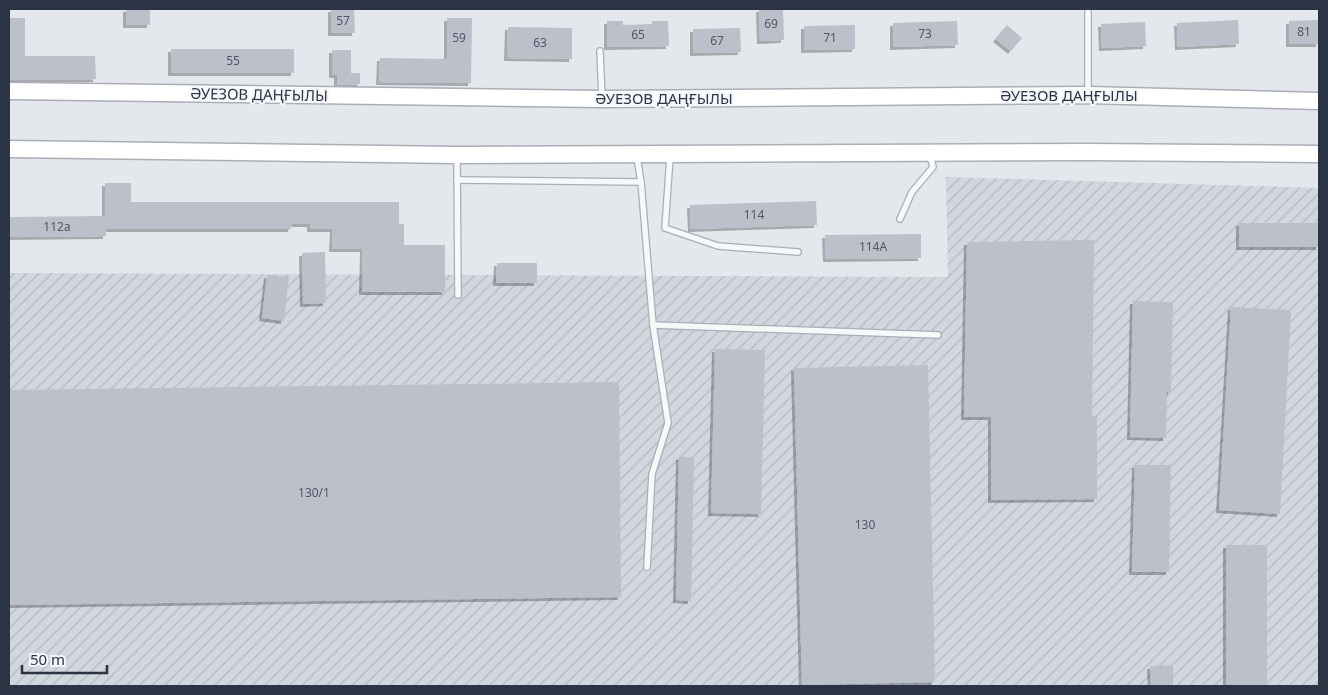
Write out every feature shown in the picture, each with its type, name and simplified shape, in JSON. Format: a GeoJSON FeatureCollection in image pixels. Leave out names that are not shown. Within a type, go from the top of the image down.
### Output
{"type":"FeatureCollection","features":[{"type":"Feature","properties":{"kind":"main road","name":"ӘУЕЗОВ ДАҢҒЫЛЫ"},"geometry":{"type":"LineString","coordinates":[[9,91],[602,99],[1088,95],[1319,101]]}},
{"type":"Feature","properties":{"kind":"main road"},"geometry":{"type":"LineString","coordinates":[[9,149],[457,155],[1319,154]]}},
{"type":"Feature","properties":{"kind":"lane"},"geometry":{"type":"LineString","coordinates":[[1088,9],[1088,95]]}},
{"type":"Feature","properties":{"kind":"lane"},"geometry":{"type":"LineString","coordinates":[[600,51],[602,99]]}},
{"type":"Feature","properties":{"kind":"lane"},"geometry":{"type":"LineString","coordinates":[[900,219],[912,192],[933,166],[930,153]]}},
{"type":"Feature","properties":{"kind":"lane"},"geometry":{"type":"LineString","coordinates":[[457,155],[458,295]]}},
{"type":"Feature","properties":{"kind":"lane"},"geometry":{"type":"LineString","coordinates":[[636,155],[641,182],[653,325],[668,423],[652,474],[647,567]]}},
{"type":"Feature","properties":{"kind":"lane"},"geometry":{"type":"LineString","coordinates":[[670,155],[665,228],[718,246],[798,252]]}},
{"type":"Feature","properties":{"kind":"lane"},"geometry":{"type":"LineString","coordinates":[[457,180],[641,182]]}},
{"type":"Feature","properties":{"kind":"lane"},"geometry":{"type":"LineString","coordinates":[[653,325],[938,335]]}},
{"type":"Feature","properties":{"kind":"shaded area"},"geometry":{"type":"Polygon","coordinates":[[[946,177],[1319,188],[1319,686],[9,686],[9,273],[948,277],[946,177]]]}},
{"type":"Feature","properties":{"kind":"building"},"geometry":{"type":"Polygon","coordinates":[[[126,9],[150,9],[150,25],[126,25],[126,9]]]}},
{"type":"Feature","properties":{"kind":"building"},"geometry":{"type":"Polygon","coordinates":[[[331,9],[354,9],[355,33],[331,33],[331,9]]]}},
{"type":"Feature","properties":{"kind":"building"},"geometry":{"type":"Polygon","coordinates":[[[759,9],[783,9],[784,40],[760,41],[759,9]]]}},
{"type":"Feature","properties":{"kind":"building"},"geometry":{"type":"Polygon","coordinates":[[[9,18],[25,18],[25,56],[95,56],[96,79],[9,80],[9,18]]]}},
{"type":"Feature","properties":{"kind":"building"},"geometry":{"type":"Polygon","coordinates":[[[447,18],[472,18],[471,83],[379,82],[380,58],[447,59],[447,18]]]}},
{"type":"Feature","properties":{"kind":"building"},"geometry":{"type":"Polygon","coordinates":[[[1238,20],[1239,44],[1178,47],[1177,23],[1238,20]]]}},
{"type":"Feature","properties":{"kind":"building"},"geometry":{"type":"Polygon","coordinates":[[[1319,20],[1319,44],[1289,44],[1289,21],[1319,20]]]}},
{"type":"Feature","properties":{"kind":"building"},"geometry":{"type":"Polygon","coordinates":[[[607,21],[623,21],[623,25],[652,24],[652,21],[668,21],[669,46],[607,47],[607,21]]]}},
{"type":"Feature","properties":{"kind":"building"},"geometry":{"type":"Polygon","coordinates":[[[957,21],[958,45],[893,47],[893,23],[957,21]]]}},
{"type":"Feature","properties":{"kind":"building"},"geometry":{"type":"Polygon","coordinates":[[[1145,22],[1146,46],[1102,48],[1101,24],[1145,22]]]}},
{"type":"Feature","properties":{"kind":"building"},"geometry":{"type":"Polygon","coordinates":[[[855,25],[855,49],[804,50],[804,26],[855,25]]]}},
{"type":"Feature","properties":{"kind":"building"},"geometry":{"type":"Polygon","coordinates":[[[1007,25],[1022,38],[1011,51],[996,39],[1007,25]]]}},
{"type":"Feature","properties":{"kind":"building"},"geometry":{"type":"Polygon","coordinates":[[[508,27],[572,28],[572,59],[507,58],[508,27]]]}},
{"type":"Feature","properties":{"kind":"building"},"geometry":{"type":"Polygon","coordinates":[[[740,28],[741,52],[693,53],[693,29],[740,28]]]}},
{"type":"Feature","properties":{"kind":"building"},"geometry":{"type":"Polygon","coordinates":[[[171,49],[294,49],[294,73],[171,73],[171,49]]]}},
{"type":"Feature","properties":{"kind":"building"},"geometry":{"type":"Polygon","coordinates":[[[332,50],[351,50],[351,73],[360,73],[360,84],[337,85],[337,75],[332,75],[332,50]]]}},
{"type":"Feature","properties":{"kind":"building"},"geometry":{"type":"Polygon","coordinates":[[[105,183],[131,183],[131,202],[399,202],[399,224],[404,224],[404,245],[445,245],[445,292],[362,292],[363,249],[332,249],[333,229],[310,229],[310,224],[292,224],[291,229],[106,229],[106,236],[9,237],[9,217],[105,216],[105,183]]]}},
{"type":"Feature","properties":{"kind":"building"},"geometry":{"type":"Polygon","coordinates":[[[816,201],[817,225],[691,229],[690,205],[816,201]]]}},
{"type":"Feature","properties":{"kind":"building"},"geometry":{"type":"Polygon","coordinates":[[[1239,223],[1319,223],[1319,247],[1239,247],[1239,223]]]}},
{"type":"Feature","properties":{"kind":"building"},"geometry":{"type":"Polygon","coordinates":[[[921,234],[921,258],[826,259],[825,235],[921,234]]]}},
{"type":"Feature","properties":{"kind":"building"},"geometry":{"type":"Polygon","coordinates":[[[1094,240],[1092,416],[1097,416],[1097,499],[991,500],[991,417],[964,417],[967,242],[1094,240]]]}},
{"type":"Feature","properties":{"kind":"building"},"geometry":{"type":"Polygon","coordinates":[[[325,252],[326,303],[303,304],[302,253],[325,252]]]}},
{"type":"Feature","properties":{"kind":"building"},"geometry":{"type":"Polygon","coordinates":[[[497,263],[537,263],[537,283],[496,283],[497,263]]]}},
{"type":"Feature","properties":{"kind":"building"},"geometry":{"type":"Polygon","coordinates":[[[267,275],[289,277],[284,321],[262,318],[267,275]]]}},
{"type":"Feature","properties":{"kind":"building"},"geometry":{"type":"Polygon","coordinates":[[[1133,301],[1173,302],[1171,392],[1167,392],[1166,438],[1130,437],[1133,301]]]}},
{"type":"Feature","properties":{"kind":"building"},"geometry":{"type":"Polygon","coordinates":[[[1231,307],[1291,310],[1280,514],[1219,510],[1231,307]]]}},
{"type":"Feature","properties":{"kind":"building"},"geometry":{"type":"Polygon","coordinates":[[[715,349],[765,350],[761,514],[711,513],[715,349]]]}},
{"type":"Feature","properties":{"kind":"building"},"geometry":{"type":"Polygon","coordinates":[[[928,365],[935,682],[802,685],[794,368],[928,365]]]}},
{"type":"Feature","properties":{"kind":"building"},"geometry":{"type":"Polygon","coordinates":[[[619,382],[621,597],[9,605],[9,390],[619,382]]]}},
{"type":"Feature","properties":{"kind":"building"},"geometry":{"type":"Polygon","coordinates":[[[679,457],[694,457],[691,601],[676,600],[679,457]]]}},
{"type":"Feature","properties":{"kind":"building"},"geometry":{"type":"Polygon","coordinates":[[[1135,465],[1171,465],[1169,572],[1132,572],[1135,465]]]}},
{"type":"Feature","properties":{"kind":"building"},"geometry":{"type":"Polygon","coordinates":[[[1226,545],[1267,545],[1267,686],[1226,686],[1226,545]]]}},
{"type":"Feature","properties":{"kind":"building"},"geometry":{"type":"Polygon","coordinates":[[[1173,665],[1173,686],[1151,686],[1150,666],[1173,665]]]}}]}
